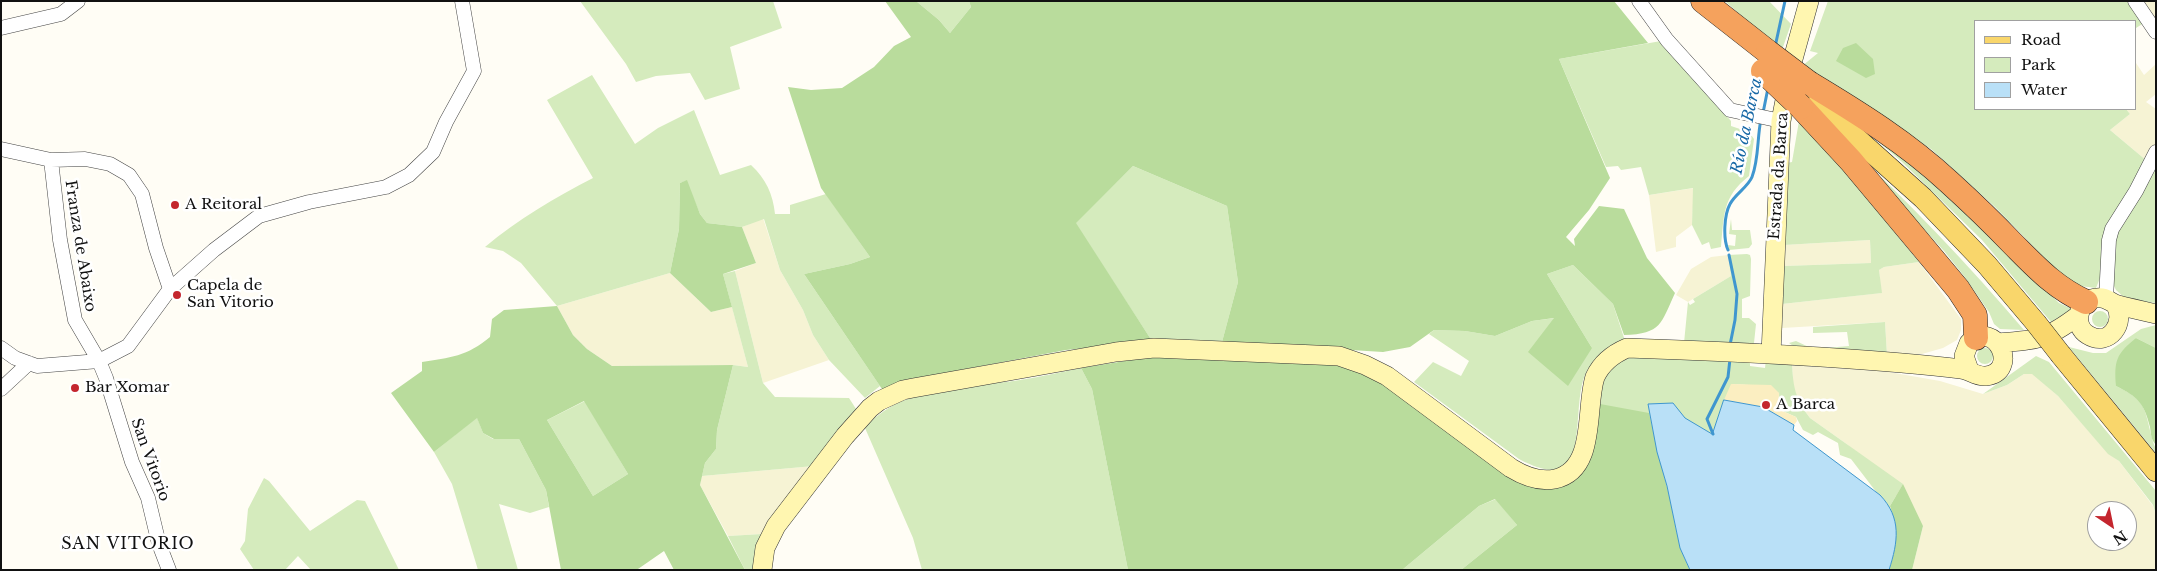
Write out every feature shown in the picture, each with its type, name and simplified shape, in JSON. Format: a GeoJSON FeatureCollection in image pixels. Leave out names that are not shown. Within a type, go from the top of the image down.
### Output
{"type":"FeatureCollection","features":[{"type":"Feature","properties":{"kind":"highway"},"geometry":{"type":"LineString","coordinates":[[1703,1],[1763,59],[1806,95],[1852,161],[1958,289],[1976,315],[1979,344]]}},
{"type":"Feature","properties":{"kind":"highway"},"geometry":{"type":"LineString","coordinates":[[1806,95],[1864,116],[1923,159],[1977,208],[2060,289],[2096,305]]}},
{"type":"Feature","properties":{"kind":"main road"},"geometry":{"type":"LineString","coordinates":[[1698,1],[1763,59]]}},
{"type":"Feature","properties":{"kind":"main road"},"geometry":{"type":"LineString","coordinates":[[1806,95],[1923,198],[1980,258],[2034,332],[2061,355],[2156,471]]}},
{"type":"Feature","properties":{"kind":"street"},"geometry":{"type":"LineString","coordinates":[[1,28],[62,14],[78,1]]}},
{"type":"Feature","properties":{"kind":"street"},"geometry":{"type":"LineString","coordinates":[[1,348],[15,358],[37,366],[99,361],[128,346],[170,289],[214,250],[258,216],[309,202],[386,187],[409,175],[433,152],[446,122],[474,71],[462,1]]}},
{"type":"Feature","properties":{"kind":"street"},"geometry":{"type":"LineString","coordinates":[[1639,1],[1668,40],[1730,110],[1781,121]]}},
{"type":"Feature","properties":{"kind":"street","name":"Estrada da Barca"},"geometry":{"type":"LineString","coordinates":[[1771,354],[1781,121],[1793,60],[1809,1]]}},
{"type":"Feature","properties":{"kind":"street"},"geometry":{"type":"LineString","coordinates":[[2135,1],[2156,32]]}},
{"type":"Feature","properties":{"kind":"street","name":"Franza de Abaixo"},"geometry":{"type":"LineString","coordinates":[[1,149],[51,160],[84,159],[110,164],[130,175],[142,194],[156,248],[170,289]]}},
{"type":"Feature","properties":{"kind":"street"},"geometry":{"type":"LineString","coordinates":[[2085,334],[2079,322],[2096,305],[2112,229],[2156,152]]}},
{"type":"Feature","properties":{"kind":"street","name":"Franza de Abaixo"},"geometry":{"type":"LineString","coordinates":[[51,160],[60,240],[75,320],[99,361]]}},
{"type":"Feature","properties":{"kind":"street"},"geometry":{"type":"LineString","coordinates":[[2096,305],[2120,319],[2116,330]]}},
{"type":"Feature","properties":{"kind":"street"},"geometry":{"type":"LineString","coordinates":[[2055,333],[2096,305],[2156,315]]}},
{"type":"Feature","properties":{"kind":"street"},"geometry":{"type":"LineString","coordinates":[[1920,364],[1979,344],[2034,332],[2085,334],[2098,339],[2156,315]]}},
{"type":"Feature","properties":{"kind":"street"},"geometry":{"type":"LineString","coordinates":[[762,570],[766,548],[776,526],[850,429],[879,401],[903,390],[913,388],[1116,352],[1154,348],[1339,356],[1365,365],[1387,376],[1519,473],[1550,480],[1560,478],[1568,473],[1582,456],[1593,384],[1603,364],[1617,352],[1627,348],[1771,354],[1920,364],[1969,370],[1980,376],[1986,376],[1998,370],[2034,332]]}},
{"type":"Feature","properties":{"kind":"street"},"geometry":{"type":"LineString","coordinates":[[1979,344],[2003,353],[2002,365]]}},
{"type":"Feature","properties":{"kind":"street"},"geometry":{"type":"LineString","coordinates":[[1969,370],[1964,361],[1979,344]]}},
{"type":"Feature","properties":{"kind":"street","name":"San Vitorio"},"geometry":{"type":"LineString","coordinates":[[99,361],[132,462],[148,498],[159,544],[169,570]]}},
{"type":"Feature","properties":{"kind":"street"},"geometry":{"type":"LineString","coordinates":[[1,389],[29,363]]}},
{"type":"Feature","properties":{"kind":"shaded area"},"geometry":{"type":"Polygon","coordinates":[[[2144,1],[2156,1],[2156,19],[2144,1]]]}},
{"type":"Feature","properties":{"kind":"shaded area"},"geometry":{"type":"Polygon","coordinates":[[[2137,64],[2144,75],[2156,64],[2156,94],[2146,102],[2156,109],[2156,147],[2147,161],[2110,130],[2130,114],[2127,110],[2137,110],[2137,64]]]}},
{"type":"Feature","properties":{"kind":"shaded area"},"geometry":{"type":"Polygon","coordinates":[[[1694,188],[1692,225],[1676,237],[1676,247],[1656,252],[1649,195],[1694,188]]]}},
{"type":"Feature","properties":{"kind":"shaded area"},"geometry":{"type":"Polygon","coordinates":[[[763,218],[780,270],[803,310],[813,335],[829,360],[763,383],[735,271],[756,263],[742,227],[763,218]]]}},
{"type":"Feature","properties":{"kind":"shaded area"},"geometry":{"type":"Polygon","coordinates":[[[1870,240],[1871,263],[1784,266],[1784,245],[1870,240]]]}},
{"type":"Feature","properties":{"kind":"shaded area"},"geometry":{"type":"Polygon","coordinates":[[[1728,255],[1731,276],[1688,302],[1676,295],[1691,269],[1711,257],[1728,255]]]}},
{"type":"Feature","properties":{"kind":"shaded area"},"geometry":{"type":"Polygon","coordinates":[[[1919,262],[1961,319],[1961,330],[1957,340],[1943,348],[1922,354],[1887,355],[1885,322],[1782,328],[1782,304],[1881,293],[1879,270],[1884,267],[1919,262]]]}},
{"type":"Feature","properties":{"kind":"shaded area"},"geometry":{"type":"Polygon","coordinates":[[[670,273],[711,312],[732,307],[748,367],[733,365],[612,366],[587,349],[573,335],[557,306],[670,273]]]}},
{"type":"Feature","properties":{"kind":"shaded area"},"geometry":{"type":"Polygon","coordinates":[[[1792,362],[1807,366],[1883,371],[1940,381],[1983,394],[2007,385],[2024,374],[2032,373],[2058,396],[2108,453],[2119,461],[2153,506],[2156,515],[2156,570],[1912,570],[1923,526],[1848,445],[1810,418],[1800,404],[1793,387],[1792,362]]]}},
{"type":"Feature","properties":{"kind":"shaded area"},"geometry":{"type":"Polygon","coordinates":[[[814,466],[775,512],[762,534],[728,536],[700,485],[702,476],[814,466]]]}},
{"type":"Feature","properties":{"kind":"green space"},"geometry":{"type":"Polygon","coordinates":[[[580,1],[773,1],[782,28],[730,47],[740,89],[705,100],[690,73],[656,76],[636,82],[626,64],[580,1]]]}},
{"type":"Feature","properties":{"kind":"green space"},"geometry":{"type":"Polygon","coordinates":[[[885,1],[916,1],[939,20],[950,33],[971,7],[969,1],[1614,1],[1648,43],[1559,59],[1610,178],[1589,210],[1566,237],[1575,246],[1574,239],[1599,206],[1624,209],[1647,258],[1675,293],[1663,319],[1658,325],[1646,332],[1624,335],[1613,304],[1573,265],[1547,274],[1592,348],[1568,386],[1528,352],[1554,318],[1532,321],[1495,336],[1465,331],[1434,330],[1410,347],[1383,352],[1222,342],[1238,282],[1227,206],[1133,166],[1076,223],[1152,341],[1066,350],[908,380],[884,392],[804,274],[850,264],[870,257],[821,188],[788,87],[811,90],[842,88],[874,67],[894,46],[911,37],[885,1]]]}},
{"type":"Feature","properties":{"kind":"green space"},"geometry":{"type":"Polygon","coordinates":[[[916,1],[969,1],[971,7],[950,33],[939,20],[916,1]]]}},
{"type":"Feature","properties":{"kind":"green space"},"geometry":{"type":"Polygon","coordinates":[[[1725,1],[1769,1],[1791,24],[1783,47],[1781,49],[1773,44],[1725,1]]]}},
{"type":"Feature","properties":{"kind":"green space"},"geometry":{"type":"Polygon","coordinates":[[[1828,1],[2130,1],[2144,23],[2137,27],[2137,20],[1974,20],[1974,110],[2127,110],[2130,114],[2110,130],[2147,161],[2096,288],[2072,285],[1995,207],[1931,149],[1802,66],[1818,53],[1810,51],[1828,1]]]}},
{"type":"Feature","properties":{"kind":"green space"},"geometry":{"type":"Polygon","coordinates":[[[1661,41],[1731,121],[1731,126],[1749,132],[1754,139],[1749,176],[1734,192],[1726,208],[1721,247],[1711,249],[1709,242],[1702,245],[1692,225],[1693,188],[1649,195],[1641,167],[1621,170],[1618,166],[1606,167],[1559,59],[1661,41]]]}},
{"type":"Feature","properties":{"kind":"green space"},"geometry":{"type":"Polygon","coordinates":[[[1856,43],[1873,59],[1875,74],[1866,78],[1836,61],[1843,48],[1856,43]]]}},
{"type":"Feature","properties":{"kind":"green space"},"geometry":{"type":"Polygon","coordinates":[[[592,75],[635,144],[658,128],[694,110],[720,175],[751,165],[768,187],[773,200],[775,214],[790,214],[790,205],[826,194],[870,257],[850,264],[804,274],[880,386],[865,398],[829,360],[813,335],[803,310],[780,270],[764,219],[742,227],[707,223],[700,214],[686,181],[680,183],[679,229],[670,273],[557,306],[521,263],[503,251],[485,247],[537,210],[593,178],[547,100],[592,75]]]}},
{"type":"Feature","properties":{"kind":"green space"},"geometry":{"type":"Polygon","coordinates":[[[1853,120],[1906,157],[1989,233],[2059,303],[2072,309],[2051,322],[1982,240],[1901,161],[1853,120]]]}},
{"type":"Feature","properties":{"kind":"green space"},"geometry":{"type":"Polygon","coordinates":[[[1799,121],[1829,152],[1919,262],[1884,267],[1879,270],[1882,293],[1782,304],[1784,266],[1871,263],[1870,240],[1784,245],[1787,163],[1792,162],[1799,121]]]}},
{"type":"Feature","properties":{"kind":"green space"},"geometry":{"type":"Polygon","coordinates":[[[1845,143],[1938,234],[2024,330],[2000,329],[1994,324],[1989,312],[1944,251],[1845,143]]]}},
{"type":"Feature","properties":{"kind":"green space"},"geometry":{"type":"Polygon","coordinates":[[[2156,160],[2156,303],[2127,300],[2116,290],[2111,280],[2113,240],[2156,160]]]}},
{"type":"Feature","properties":{"kind":"green space"},"geometry":{"type":"Polygon","coordinates":[[[1133,166],[1227,206],[1238,282],[1222,342],[1152,341],[1075,223],[1133,166]]]}},
{"type":"Feature","properties":{"kind":"green space"},"geometry":{"type":"Polygon","coordinates":[[[687,180],[700,214],[707,223],[742,227],[756,263],[723,274],[732,307],[711,312],[670,273],[679,229],[680,183],[687,180]]]}},
{"type":"Feature","properties":{"kind":"green space"},"geometry":{"type":"Polygon","coordinates":[[[1731,219],[1732,230],[1750,230],[1752,244],[1749,248],[1729,250],[1728,245],[1735,246],[1736,235],[1729,234],[1731,219]]]}},
{"type":"Feature","properties":{"kind":"green space"},"geometry":{"type":"Polygon","coordinates":[[[1728,255],[1750,255],[1751,259],[1750,296],[1742,299],[1742,318],[1749,318],[1756,324],[1754,343],[1750,348],[1684,343],[1688,302],[1690,305],[1695,302],[1693,299],[1731,276],[1728,255]]]}},
{"type":"Feature","properties":{"kind":"green space"},"geometry":{"type":"Polygon","coordinates":[[[1573,265],[1613,304],[1626,344],[1610,351],[1591,364],[1582,385],[1575,444],[1570,459],[1560,468],[1544,469],[1519,459],[1414,382],[1433,362],[1461,376],[1469,361],[1429,334],[1434,330],[1465,331],[1495,336],[1532,321],[1555,318],[1592,348],[1547,274],[1573,265]]]}},
{"type":"Feature","properties":{"kind":"green space"},"geometry":{"type":"Polygon","coordinates":[[[735,271],[763,383],[775,397],[849,398],[858,412],[814,466],[702,476],[705,463],[716,449],[717,430],[733,365],[748,367],[723,274],[735,271]]]}},
{"type":"Feature","properties":{"kind":"green space"},"geometry":{"type":"Polygon","coordinates":[[[557,306],[573,335],[587,349],[612,366],[733,365],[717,430],[716,449],[705,463],[700,485],[745,570],[674,570],[664,551],[638,569],[561,570],[546,490],[519,439],[494,439],[483,433],[477,418],[434,452],[391,393],[422,371],[422,362],[458,355],[482,343],[490,337],[492,319],[504,310],[557,306]],[[584,401],[547,420],[593,496],[628,474],[584,401]]]}},
{"type":"Feature","properties":{"kind":"green space"},"geometry":{"type":"Polygon","coordinates":[[[2097,311],[2103,311],[2108,316],[2106,325],[2097,327],[2092,322],[2092,316],[2097,311]]]}},
{"type":"Feature","properties":{"kind":"green space"},"geometry":{"type":"Polygon","coordinates":[[[1885,322],[1887,355],[1799,350],[1789,343],[1796,341],[1813,349],[1849,346],[1847,332],[1813,333],[1813,327],[1885,322]]]}},
{"type":"Feature","properties":{"kind":"green space"},"geometry":{"type":"Polygon","coordinates":[[[2156,325],[2156,348],[2136,338],[2116,386],[2134,396],[2143,406],[2156,453],[2069,347],[2093,353],[2106,353],[2141,329],[2156,325]]]}},
{"type":"Feature","properties":{"kind":"green space"},"geometry":{"type":"Polygon","coordinates":[[[2136,338],[2156,348],[2156,445],[2152,439],[2148,419],[2142,406],[2135,397],[2116,386],[2115,370],[2120,354],[2136,338]]]}},
{"type":"Feature","properties":{"kind":"green space"},"geometry":{"type":"Polygon","coordinates":[[[1982,348],[1988,348],[1993,353],[1991,362],[1982,364],[1977,359],[1977,353],[1982,348]]]}},
{"type":"Feature","properties":{"kind":"green space"},"geometry":{"type":"Polygon","coordinates":[[[2036,356],[2049,362],[2156,491],[2156,515],[2153,505],[2119,461],[2108,454],[2058,396],[2032,374],[2024,374],[2007,385],[1983,394],[2036,356]]]}},
{"type":"Feature","properties":{"kind":"green space"},"geometry":{"type":"Polygon","coordinates":[[[1150,357],[1316,361],[1356,369],[1386,384],[1525,485],[1563,485],[1600,404],[1649,413],[1678,538],[1690,570],[1461,570],[1517,525],[1495,499],[1479,506],[1402,570],[1128,570],[1092,389],[1081,368],[1150,357]]]}},
{"type":"Feature","properties":{"kind":"green space"},"geometry":{"type":"Polygon","coordinates":[[[1625,357],[1750,358],[1750,366],[1765,368],[1766,359],[1792,362],[1796,392],[1810,418],[1903,484],[1890,506],[1889,570],[1690,570],[1673,520],[1600,404],[1605,377],[1625,357]],[[1732,384],[1725,400],[1794,425],[1793,430],[1877,493],[1851,459],[1840,455],[1838,443],[1818,432],[1813,435],[1803,430],[1796,417],[1778,409],[1779,393],[1749,385],[1732,384]]]}},
{"type":"Feature","properties":{"kind":"green space"},"geometry":{"type":"Polygon","coordinates":[[[1081,368],[1092,389],[1128,570],[922,570],[913,538],[865,428],[880,414],[898,403],[917,396],[958,387],[1020,380],[1081,368]]]}},
{"type":"Feature","properties":{"kind":"green space"},"geometry":{"type":"Polygon","coordinates":[[[585,401],[628,474],[593,496],[547,420],[585,401]]]}},
{"type":"Feature","properties":{"kind":"green space"},"geometry":{"type":"Polygon","coordinates":[[[477,417],[483,433],[493,439],[519,439],[546,490],[549,507],[530,513],[499,504],[518,570],[478,570],[452,484],[434,452],[477,417]]]}},
{"type":"Feature","properties":{"kind":"green space"},"geometry":{"type":"Polygon","coordinates":[[[264,478],[269,481],[310,531],[357,500],[365,501],[399,570],[311,570],[298,556],[285,570],[254,570],[240,549],[245,541],[248,509],[264,478]]]}},
{"type":"Feature","properties":{"kind":"green space"},"geometry":{"type":"Polygon","coordinates":[[[1903,484],[1923,526],[1912,570],[1889,570],[1894,553],[1895,538],[1890,506],[1903,484]]]}},
{"type":"Feature","properties":{"kind":"green space"},"geometry":{"type":"Polygon","coordinates":[[[1496,499],[1517,525],[1461,570],[1402,570],[1479,506],[1496,499]]]}},
{"type":"Feature","properties":{"kind":"green space"},"geometry":{"type":"Polygon","coordinates":[[[762,534],[757,570],[745,570],[728,536],[762,534]]]}},
{"type":"Feature","properties":{"kind":"sand","name":"A Barca"},"geometry":{"type":"Polygon","coordinates":[[[1731,384],[1771,385],[1779,393],[1778,409],[1796,417],[1797,421],[1794,425],[1763,407],[1724,400],[1731,384]]]}},
{"type":"Feature","properties":{"kind":"water"},"geometry":{"type":"Polygon","coordinates":[[[1724,400],[1763,407],[1794,425],[1793,430],[1880,495],[1892,512],[1895,521],[1896,540],[1889,570],[1690,570],[1680,548],[1667,486],[1657,452],[1648,404],[1673,403],[1685,418],[1712,434],[1724,400]]]}},
{"type":"Feature","properties":{"kind":"waterway","name":"Río da Barca"},"geometry":{"type":"LineString","coordinates":[[1775,47],[1785,1]]}},
{"type":"Feature","properties":{"kind":"waterway","name":"Río da Barca"},"geometry":{"type":"LineString","coordinates":[[1763,113],[1768,88]]}},
{"type":"Feature","properties":{"kind":"waterway","name":"Río da Barca"},"geometry":{"type":"LineString","coordinates":[[1728,250],[1725,234],[1726,214],[1732,200],[1748,184],[1752,177],[1756,163],[1761,119]]}},
{"type":"Feature","properties":{"kind":"waterway","name":"Río da Barca"},"geometry":{"type":"LineString","coordinates":[[1729,255],[1737,294],[1735,320],[1730,345]]}},
{"type":"Feature","properties":{"kind":"waterway","name":"Río da Barca"},"geometry":{"type":"LineString","coordinates":[[1713,434],[1707,419],[1728,377],[1730,359]]}},
{"type":"Feature","properties":{"kind":"place","name":"A Reitoral"},"geometry":{"type":"Point","coordinates":[175,205]}},
{"type":"Feature","properties":{"kind":"place","name":"Capela de San Vitorio"},"geometry":{"type":"Point","coordinates":[177,295]}},
{"type":"Feature","properties":{"kind":"place","name":"Bar Xomar"},"geometry":{"type":"Point","coordinates":[75,388]}},
{"type":"Feature","properties":{"kind":"place","name":"A Barca"},"geometry":{"type":"Point","coordinates":[1766,405]}},
{"type":"Feature","properties":{"kind":"district","name":"SAN VITORIO"},"geometry":{"type":"Point","coordinates":[128,544]}}]}
